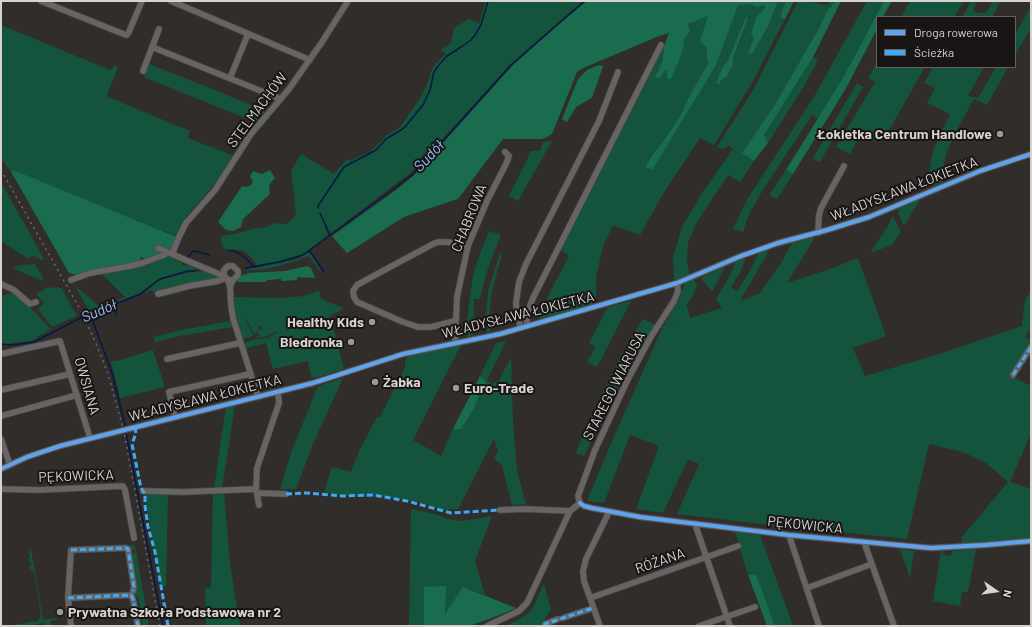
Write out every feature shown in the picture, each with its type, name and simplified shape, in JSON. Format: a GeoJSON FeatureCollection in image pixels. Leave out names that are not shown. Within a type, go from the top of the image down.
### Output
{"type":"FeatureCollection","features":[{"type":"Feature","properties":{"kind":"street"},"geometry":{"type":"LineString","coordinates":[[41,1],[126,35],[128,34],[142,1]]}},
{"type":"Feature","properties":{"kind":"street"},"geometry":{"type":"LineString","coordinates":[[171,1],[310,60]]}},
{"type":"Feature","properties":{"kind":"street","name":"STELMACHÓW"},"geometry":{"type":"LineString","coordinates":[[170,253],[186,224],[220,183],[254,130],[281,99],[310,60],[348,1]]}},
{"type":"Feature","properties":{"kind":"street"},"geometry":{"type":"LineString","coordinates":[[330,17],[336,21]]}},
{"type":"Feature","properties":{"kind":"street"},"geometry":{"type":"LineString","coordinates":[[143,71],[159,29]]}},
{"type":"Feature","properties":{"kind":"street"},"geometry":{"type":"LineString","coordinates":[[230,78],[248,34]]}},
{"type":"Feature","properties":{"kind":"street"},"geometry":{"type":"LineString","coordinates":[[527,326],[527,313],[532,298],[661,45]]}},
{"type":"Feature","properties":{"kind":"street"},"geometry":{"type":"LineString","coordinates":[[152,47],[281,99]]}},
{"type":"Feature","properties":{"kind":"street"},"geometry":{"type":"LineString","coordinates":[[521,328],[517,315],[516,303],[520,282],[526,264],[599,121],[618,72]]}},
{"type":"Feature","properties":{"kind":"street","name":"CHABROWA"},"geometry":{"type":"LineString","coordinates":[[455,343],[457,297],[468,246],[487,201],[506,164],[509,156],[505,152]]}},
{"type":"Feature","properties":{"kind":"street","name":"WŁADYSŁAWA ŁOKIETKA"},"geometry":{"type":"LineString","coordinates":[[1,469],[45,450],[331,378],[403,354],[521,328],[677,283],[741,256],[778,243],[818,233],[869,217],[948,184],[1031,154]]}},
{"type":"Feature","properties":{"kind":"street"},"geometry":{"type":"LineString","coordinates":[[818,233],[819,214],[821,208],[844,166]]}},
{"type":"Feature","properties":{"kind":"street"},"geometry":{"type":"LineString","coordinates":[[455,321],[431,327],[418,327],[357,302],[353,291],[357,285],[438,242],[456,243],[468,246]]}},
{"type":"Feature","properties":{"kind":"street"},"geometry":{"type":"LineString","coordinates":[[158,248],[228,279]]}},
{"type":"Feature","properties":{"kind":"street"},"geometry":{"type":"LineString","coordinates":[[72,280],[90,273],[142,263],[170,253]]}},
{"type":"Feature","properties":{"kind":"street"},"geometry":{"type":"LineString","coordinates":[[158,294],[189,286],[237,278],[238,274],[237,268],[230,266],[225,269],[209,270]]}},
{"type":"Feature","properties":{"kind":"street"},"geometry":{"type":"LineString","coordinates":[[225,269],[223,272],[228,279],[230,287],[232,312],[240,343],[258,397]]}},
{"type":"Feature","properties":{"kind":"street","name":"STAREGO WIARUSA"},"geometry":{"type":"LineString","coordinates":[[580,503],[578,496],[595,450],[628,380],[652,335],[674,301],[678,291],[677,283]]}},
{"type":"Feature","properties":{"kind":"street"},"geometry":{"type":"LineString","coordinates":[[1,284],[14,290],[30,304],[36,302]]}},
{"type":"Feature","properties":{"kind":"street","name":"OWSIANA"},"geometry":{"type":"LineString","coordinates":[[1,354],[60,341],[90,438]]}},
{"type":"Feature","properties":{"kind":"street"},"geometry":{"type":"LineString","coordinates":[[167,359],[240,343]]}},
{"type":"Feature","properties":{"kind":"street"},"geometry":{"type":"LineString","coordinates":[[1013,375],[1031,347]]}},
{"type":"Feature","properties":{"kind":"street"},"geometry":{"type":"LineString","coordinates":[[1,390],[70,374]]}},
{"type":"Feature","properties":{"kind":"street"},"geometry":{"type":"LineString","coordinates":[[175,417],[168,392],[250,374]]}},
{"type":"Feature","properties":{"kind":"street"},"geometry":{"type":"LineString","coordinates":[[259,505],[257,491],[257,468],[279,403],[278,392]]}},
{"type":"Feature","properties":{"kind":"street"},"geometry":{"type":"LineString","coordinates":[[1,416],[77,395]]}},
{"type":"Feature","properties":{"kind":"street"},"geometry":{"type":"LineString","coordinates":[[1,439],[10,465]]}},
{"type":"Feature","properties":{"kind":"street","name":"PĘKOWICKA"},"geometry":{"type":"LineString","coordinates":[[1,489],[39,490],[122,486],[125,490],[134,538]]}},
{"type":"Feature","properties":{"kind":"street"},"geometry":{"type":"LineString","coordinates":[[143,491],[257,491],[286,494]]}},
{"type":"Feature","properties":{"kind":"street"},"geometry":{"type":"LineString","coordinates":[[487,626],[519,611],[527,603],[570,511],[580,503]]}},
{"type":"Feature","properties":{"kind":"street","name":"PĘKOWICKA"},"geometry":{"type":"LineString","coordinates":[[580,503],[584,506],[609,512],[695,524],[789,535],[934,548],[985,546],[1031,541]]}},
{"type":"Feature","properties":{"kind":"street"},"geometry":{"type":"LineString","coordinates":[[500,510],[519,509],[570,511]]}},
{"type":"Feature","properties":{"kind":"street"},"geometry":{"type":"LineString","coordinates":[[600,626],[583,578],[584,565],[609,512]]}},
{"type":"Feature","properties":{"kind":"street"},"geometry":{"type":"LineString","coordinates":[[695,524],[730,626]]}},
{"type":"Feature","properties":{"kind":"street"},"geometry":{"type":"LineString","coordinates":[[789,535],[819,626]]}},
{"type":"Feature","properties":{"kind":"street"},"geometry":{"type":"LineString","coordinates":[[864,542],[893,626]]}},
{"type":"Feature","properties":{"kind":"street","name":"RÓŻANA"},"geometry":{"type":"LineString","coordinates":[[590,598],[738,546]]}},
{"type":"Feature","properties":{"kind":"street"},"geometry":{"type":"LineString","coordinates":[[71,626],[68,598],[71,550],[128,549],[134,587],[133,591]]}},
{"type":"Feature","properties":{"kind":"street"},"geometry":{"type":"LineString","coordinates":[[807,588],[872,564]]}},
{"type":"Feature","properties":{"kind":"street"},"geometry":{"type":"LineString","coordinates":[[68,598],[131,595],[138,626]]}},
{"type":"Feature","properties":{"kind":"street"},"geometry":{"type":"LineString","coordinates":[[699,626],[754,607]]}},
{"type":"Feature","properties":{"kind":"street"},"geometry":{"type":"LineString","coordinates":[[545,626],[545,624],[560,618],[593,608]]}},
{"type":"Feature","properties":{"kind":"green space"},"geometry":{"type":"Polygon","coordinates":[[[486,1],[583,1],[511,64],[410,173],[330,234],[319,211],[328,235],[305,253],[294,258],[256,266],[256,263],[247,253],[242,250],[224,249],[221,236],[267,227],[275,223],[287,224],[296,215],[291,171],[301,154],[334,174],[347,159],[350,161],[371,151],[386,136],[401,126],[420,98],[428,82],[431,71],[436,63],[446,54],[440,50],[451,43],[454,28],[469,19],[479,24],[486,1]]]}},
{"type":"Feature","properties":{"kind":"green space"},"geometry":{"type":"Polygon","coordinates":[[[587,1],[778,1],[768,26],[752,54],[748,53],[754,37],[751,34],[757,16],[765,8],[764,5],[757,7],[750,4],[738,6],[715,67],[652,170],[645,167],[681,115],[688,99],[709,62],[707,59],[707,48],[700,41],[708,16],[688,24],[690,31],[683,41],[684,47],[671,79],[667,78],[667,71],[665,70],[659,79],[655,77],[662,62],[664,46],[669,33],[581,69],[577,72],[552,134],[543,139],[503,139],[458,199],[404,217],[347,253],[332,236],[413,176],[513,65],[574,10],[587,1]]]}},
{"type":"Feature","properties":{"kind":"green space"},"geometry":{"type":"Polygon","coordinates":[[[778,1],[785,2],[780,18],[785,19],[752,83],[714,145],[700,138],[663,194],[640,235],[613,225],[604,244],[600,259],[596,278],[596,303],[539,320],[549,294],[569,256],[560,250],[664,46],[662,62],[655,77],[665,70],[667,71],[667,78],[671,78],[684,47],[683,41],[690,31],[688,24],[708,16],[707,59],[710,62],[688,99],[681,115],[645,167],[651,170],[715,67],[738,6],[750,4],[757,7],[764,5],[765,8],[757,16],[754,37],[748,53],[768,26],[778,1]],[[746,18],[728,61],[724,65],[722,79],[726,78],[748,18],[746,18]]]}},
{"type":"Feature","properties":{"kind":"green space"},"geometry":{"type":"Polygon","coordinates":[[[778,1],[794,1],[785,19],[780,18],[785,2],[778,1]]]}},
{"type":"Feature","properties":{"kind":"green space"},"geometry":{"type":"Polygon","coordinates":[[[798,1],[810,1],[828,5],[829,1],[835,1],[828,9],[819,28],[776,103],[742,153],[754,161],[740,182],[728,175],[697,222],[688,243],[687,259],[689,275],[674,280],[673,257],[682,227],[702,193],[733,149],[728,145],[726,148],[721,149],[717,147],[755,87],[798,1]]]}},
{"type":"Feature","properties":{"kind":"green space"},"geometry":{"type":"Polygon","coordinates":[[[835,1],[841,1],[813,57],[764,135],[768,143],[754,161],[742,153],[776,103],[819,28],[828,9],[835,1]]]}},
{"type":"Feature","properties":{"kind":"green space"},"geometry":{"type":"Polygon","coordinates":[[[867,1],[884,1],[844,76],[818,118],[812,115],[761,193],[749,214],[743,232],[733,229],[748,198],[815,95],[867,1]]]}},
{"type":"Feature","properties":{"kind":"green space"},"geometry":{"type":"Polygon","coordinates":[[[884,1],[892,1],[884,16],[876,16],[884,1]]]}},
{"type":"Feature","properties":{"kind":"green space"},"geometry":{"type":"Polygon","coordinates":[[[910,1],[964,1],[955,16],[902,16],[910,1]]]}},
{"type":"Feature","properties":{"kind":"green space"},"geometry":{"type":"Polygon","coordinates":[[[971,1],[978,1],[973,10],[978,13],[986,13],[993,1],[1001,1],[993,16],[963,16],[971,1]]]}},
{"type":"Feature","properties":{"kind":"green space"},"geometry":{"type":"Polygon","coordinates":[[[1031,7],[1031,28],[1016,53],[1016,32],[1031,7]]]}},
{"type":"Feature","properties":{"kind":"green space"},"geometry":{"type":"Polygon","coordinates":[[[876,16],[876,31],[845,90],[793,174],[786,170],[844,76],[876,16]]]}},
{"type":"Feature","properties":{"kind":"green space"},"geometry":{"type":"Polygon","coordinates":[[[746,17],[748,18],[733,58],[733,64],[726,78],[722,79],[719,84],[716,83],[724,65],[728,61],[746,17]]]}},
{"type":"Feature","properties":{"kind":"green space"},"geometry":{"type":"Polygon","coordinates":[[[1,25],[110,70],[115,65],[118,67],[107,95],[108,97],[190,131],[188,137],[190,139],[232,155],[239,145],[217,181],[188,215],[176,236],[10,170],[7,167],[1,158],[1,25]]]}},
{"type":"Feature","properties":{"kind":"green space"},"geometry":{"type":"Polygon","coordinates":[[[813,57],[818,60],[803,88],[768,143],[764,135],[813,57]]]}},
{"type":"Feature","properties":{"kind":"green space"},"geometry":{"type":"Polygon","coordinates":[[[149,64],[265,111],[255,122],[144,77],[149,64]]]}},
{"type":"Feature","properties":{"kind":"green space"},"geometry":{"type":"Polygon","coordinates":[[[876,64],[876,68],[924,68],[888,132],[881,128],[874,141],[861,134],[850,154],[836,147],[875,82],[868,78],[876,64]]]}},
{"type":"Feature","properties":{"kind":"green space"},"geometry":{"type":"Polygon","coordinates":[[[599,65],[603,66],[592,98],[576,107],[567,122],[562,119],[578,79],[587,70],[599,65]]]}},
{"type":"Feature","properties":{"kind":"green space"},"geometry":{"type":"Polygon","coordinates":[[[932,68],[983,68],[968,96],[978,98],[995,68],[1007,68],[987,105],[974,99],[947,151],[944,164],[943,182],[931,187],[930,165],[933,151],[950,114],[927,103],[935,88],[924,83],[932,68]]]}},
{"type":"Feature","properties":{"kind":"green space"},"geometry":{"type":"Polygon","coordinates":[[[857,83],[863,87],[820,162],[815,160],[813,158],[857,83]]]}},
{"type":"Feature","properties":{"kind":"green space"},"geometry":{"type":"Polygon","coordinates":[[[552,141],[518,201],[509,196],[531,151],[540,151],[543,142],[552,141]]]}},
{"type":"Feature","properties":{"kind":"green space"},"geometry":{"type":"Polygon","coordinates":[[[10,170],[177,237],[171,250],[147,260],[141,257],[139,262],[77,275],[69,273],[10,170]]]}},
{"type":"Feature","properties":{"kind":"green space"},"geometry":{"type":"Polygon","coordinates":[[[270,170],[275,178],[269,185],[270,194],[243,219],[241,227],[233,231],[226,230],[218,222],[242,186],[250,186],[253,182],[250,176],[253,171],[262,174],[270,170]]]}},
{"type":"Feature","properties":{"kind":"green space"},"geometry":{"type":"Polygon","coordinates":[[[786,170],[793,174],[777,199],[769,195],[786,170]]]}},
{"type":"Feature","properties":{"kind":"green space"},"geometry":{"type":"Polygon","coordinates":[[[1,182],[44,259],[41,260],[34,256],[27,258],[1,241],[1,182]]]}},
{"type":"Feature","properties":{"kind":"green space"},"geometry":{"type":"Polygon","coordinates":[[[921,198],[904,226],[898,213],[898,209],[921,198]]]}},
{"type":"Feature","properties":{"kind":"green space"},"geometry":{"type":"Polygon","coordinates":[[[893,216],[901,232],[892,245],[870,253],[886,229],[893,216]]]}},
{"type":"Feature","properties":{"kind":"green space"},"geometry":{"type":"Polygon","coordinates":[[[489,231],[501,235],[487,271],[480,299],[474,299],[473,335],[468,337],[467,321],[473,275],[489,231]]]}},
{"type":"Feature","properties":{"kind":"green space"},"geometry":{"type":"Polygon","coordinates":[[[815,237],[787,283],[858,258],[886,336],[853,348],[865,376],[936,355],[1022,326],[1025,300],[1031,291],[1031,328],[1025,337],[1031,341],[1031,345],[1011,376],[1031,386],[1031,433],[1010,482],[1031,489],[1031,539],[962,544],[962,537],[1008,482],[986,463],[963,452],[929,444],[907,539],[677,514],[699,464],[688,459],[663,513],[636,509],[659,446],[630,435],[604,503],[587,501],[663,326],[722,308],[716,299],[730,275],[736,261],[746,257],[740,273],[731,287],[737,291],[759,253],[770,249],[740,301],[760,293],[781,263],[792,243],[815,237]]]}},
{"type":"Feature","properties":{"kind":"green space"},"geometry":{"type":"Polygon","coordinates":[[[307,253],[311,254],[321,271],[320,272],[308,256],[297,261],[267,269],[246,271],[298,259],[307,253]]]}},
{"type":"Feature","properties":{"kind":"green space"},"geometry":{"type":"Polygon","coordinates":[[[500,253],[502,254],[492,291],[489,320],[490,332],[487,332],[486,319],[488,291],[500,253]]]}},
{"type":"Feature","properties":{"kind":"green space"},"geometry":{"type":"Polygon","coordinates":[[[167,255],[182,263],[182,265],[185,266],[186,264],[197,269],[160,278],[138,294],[89,313],[75,286],[100,307],[125,297],[100,272],[167,255]]]}},
{"type":"Feature","properties":{"kind":"green space"},"geometry":{"type":"Polygon","coordinates":[[[35,264],[43,278],[42,281],[13,268],[20,265],[35,264]]]}},
{"type":"Feature","properties":{"kind":"green space"},"geometry":{"type":"Polygon","coordinates":[[[307,266],[311,268],[315,278],[297,277],[297,280],[282,281],[281,279],[268,280],[265,282],[238,282],[237,280],[240,276],[249,273],[285,271],[307,266]]]}},
{"type":"Feature","properties":{"kind":"green space"},"geometry":{"type":"Polygon","coordinates":[[[725,266],[718,281],[712,292],[701,278],[725,266]]]}},
{"type":"Feature","properties":{"kind":"green space"},"geometry":{"type":"Polygon","coordinates":[[[204,271],[218,277],[219,279],[157,291],[154,293],[151,289],[146,293],[145,292],[163,279],[186,273],[204,271]]]}},
{"type":"Feature","properties":{"kind":"green space"},"geometry":{"type":"Polygon","coordinates":[[[694,280],[697,285],[686,307],[690,318],[664,325],[679,299],[685,283],[694,280]]]}},
{"type":"Feature","properties":{"kind":"green space"},"geometry":{"type":"Polygon","coordinates":[[[58,287],[62,289],[77,316],[52,327],[38,309],[44,303],[36,294],[47,288],[58,287]]]}},
{"type":"Feature","properties":{"kind":"green space"},"geometry":{"type":"Polygon","coordinates":[[[319,290],[321,299],[343,308],[329,316],[344,369],[315,378],[311,377],[308,361],[273,369],[266,343],[246,348],[249,351],[245,349],[245,343],[251,340],[268,338],[277,331],[268,336],[255,338],[260,335],[257,333],[259,329],[261,330],[263,327],[260,326],[254,334],[246,319],[253,335],[249,338],[243,339],[235,311],[234,297],[282,298],[304,296],[319,290]]]}},
{"type":"Feature","properties":{"kind":"green space"},"geometry":{"type":"Polygon","coordinates":[[[12,292],[18,295],[51,329],[31,341],[1,343],[1,296],[12,292]]]}},
{"type":"Feature","properties":{"kind":"green space"},"geometry":{"type":"Polygon","coordinates":[[[631,301],[597,367],[587,362],[596,347],[589,343],[608,307],[631,301]]]}},
{"type":"Feature","properties":{"kind":"green space"},"geometry":{"type":"Polygon","coordinates":[[[643,319],[655,325],[635,361],[629,361],[584,456],[576,453],[586,427],[612,374],[629,341],[643,319]]]}},
{"type":"Feature","properties":{"kind":"green space"},"geometry":{"type":"Polygon","coordinates":[[[231,321],[233,327],[179,336],[155,342],[154,337],[186,329],[231,321]]]}},
{"type":"Feature","properties":{"kind":"green space"},"geometry":{"type":"Polygon","coordinates":[[[506,341],[487,380],[492,384],[498,382],[511,357],[513,420],[517,470],[526,504],[512,505],[502,465],[494,459],[498,451],[494,439],[458,509],[443,510],[415,501],[378,496],[353,497],[324,492],[332,467],[351,472],[359,451],[377,417],[380,417],[405,367],[405,360],[410,356],[461,345],[413,440],[441,456],[453,429],[461,429],[473,410],[486,383],[480,376],[496,343],[506,341]]]}},
{"type":"Feature","properties":{"kind":"green space"},"geometry":{"type":"Polygon","coordinates":[[[153,350],[165,387],[120,398],[111,361],[117,361],[153,350]]]}},
{"type":"Feature","properties":{"kind":"green space"},"geometry":{"type":"Polygon","coordinates":[[[480,376],[486,382],[473,410],[461,429],[453,429],[480,376]]]}},
{"type":"Feature","properties":{"kind":"green space"},"geometry":{"type":"Polygon","coordinates":[[[343,378],[313,444],[296,489],[280,489],[292,450],[318,386],[343,378]]]}},
{"type":"Feature","properties":{"kind":"green space"},"geometry":{"type":"Polygon","coordinates":[[[235,406],[222,488],[214,488],[226,407],[235,406]]]}},
{"type":"Feature","properties":{"kind":"green space"},"geometry":{"type":"Polygon","coordinates":[[[224,490],[230,564],[240,626],[206,626],[205,588],[211,587],[213,492],[224,490]]]}},
{"type":"Feature","properties":{"kind":"green space"},"geometry":{"type":"Polygon","coordinates":[[[144,493],[168,495],[166,586],[161,587],[144,493]]]}},
{"type":"Feature","properties":{"kind":"green space"},"geometry":{"type":"Polygon","coordinates":[[[411,509],[439,515],[448,519],[462,521],[492,516],[475,561],[485,595],[470,589],[445,614],[425,587],[424,626],[409,626],[411,509]]]}},
{"type":"Feature","properties":{"kind":"green space"},"geometry":{"type":"Polygon","coordinates":[[[735,532],[760,535],[793,626],[775,626],[756,574],[748,575],[735,532]]]}},
{"type":"Feature","properties":{"kind":"green space"},"geometry":{"type":"Polygon","coordinates":[[[135,545],[149,626],[143,626],[138,596],[134,596],[136,580],[132,554],[135,554],[135,550],[131,550],[126,546],[135,545]]]}},
{"type":"Feature","properties":{"kind":"green space"},"geometry":{"type":"Polygon","coordinates":[[[31,549],[43,620],[56,618],[57,620],[51,621],[51,626],[45,626],[44,623],[27,626],[8,626],[37,621],[41,616],[34,572],[29,568],[29,566],[31,566],[31,561],[28,561],[27,559],[30,559],[29,553],[31,549]]]}},
{"type":"Feature","properties":{"kind":"green space"},"geometry":{"type":"Polygon","coordinates":[[[900,549],[914,551],[910,578],[900,549]]]}},
{"type":"Feature","properties":{"kind":"green space"},"geometry":{"type":"Polygon","coordinates":[[[976,549],[968,592],[962,592],[960,606],[933,601],[941,551],[944,550],[943,555],[951,556],[952,551],[976,549]]]}},
{"type":"Feature","properties":{"kind":"green space"},"geometry":{"type":"Polygon","coordinates":[[[756,574],[775,626],[767,626],[748,575],[756,574]]]}},
{"type":"Feature","properties":{"kind":"green space"},"geometry":{"type":"Polygon","coordinates":[[[544,584],[551,610],[540,626],[505,626],[518,620],[531,611],[544,584]]]}},
{"type":"Feature","properties":{"kind":"green space"},"geometry":{"type":"Polygon","coordinates":[[[446,586],[445,614],[463,587],[516,608],[469,626],[424,626],[424,587],[446,586]]]}},
{"type":"Feature","properties":{"kind":"waterway"},"geometry":{"type":"LineString","coordinates":[[318,208],[344,167],[376,150],[386,139],[404,128],[423,105],[430,90],[434,72],[447,56],[471,40],[475,35],[481,25],[488,1]]}},
{"type":"Feature","properties":{"kind":"waterway","name":"Sudół"},"geometry":{"type":"LineString","coordinates":[[245,268],[279,262],[303,255],[412,175],[511,65],[585,1]]}},
{"type":"Feature","properties":{"kind":"waterway"},"geometry":{"type":"LineString","coordinates":[[320,213],[330,235]]}},
{"type":"Feature","properties":{"kind":"waterway"},"geometry":{"type":"LineString","coordinates":[[309,250],[324,272]]}},
{"type":"Feature","properties":{"kind":"waterway"},"geometry":{"type":"LineString","coordinates":[[188,257],[193,251],[210,255]]}},
{"type":"Feature","properties":{"kind":"waterway"},"geometry":{"type":"LineString","coordinates":[[229,251],[234,251],[242,255],[255,267]]}},
{"type":"Feature","properties":{"kind":"waterway","name":"Sudół"},"geometry":{"type":"LineString","coordinates":[[1,344],[11,345],[34,342],[90,313],[139,295],[160,279],[188,271],[195,271]]}},
{"type":"Feature","properties":{"kind":"waterway"},"geometry":{"type":"LineString","coordinates":[[112,305],[117,315]]}},
{"type":"Feature","properties":{"kind":"waterway"},"geometry":{"type":"LineString","coordinates":[[92,319],[112,373],[125,425]]}},
{"type":"Feature","properties":{"kind":"waterway"},"geometry":{"type":"LineString","coordinates":[[126,433],[163,626]]}},
{"type":"Feature","properties":{"kind":"railway"},"geometry":{"type":"LineString","coordinates":[[1,170],[81,311],[108,374],[124,432],[160,626]]}},
{"type":"Feature","properties":{"kind":"marked path"},"geometry":{"type":"LineString","coordinates":[[1013,375],[1031,347]]}},
{"type":"Feature","properties":{"kind":"marked path"},"geometry":{"type":"LineString","coordinates":[[135,427],[136,433],[132,444],[141,488],[145,494],[148,527],[155,552],[168,626]]}},
{"type":"Feature","properties":{"kind":"marked path"},"geometry":{"type":"LineString","coordinates":[[286,494],[306,493],[342,496],[373,495],[407,501],[451,513],[500,510]]}},
{"type":"Feature","properties":{"kind":"marked path"},"geometry":{"type":"LineString","coordinates":[[71,550],[128,549],[134,587],[133,591]]}},
{"type":"Feature","properties":{"kind":"marked path"},"geometry":{"type":"LineString","coordinates":[[68,598],[131,595],[138,626]]}},
{"type":"Feature","properties":{"kind":"marked path"},"geometry":{"type":"LineString","coordinates":[[545,626],[545,624],[593,608]]}},
{"type":"Feature","properties":{"kind":"cycle path"},"geometry":{"type":"LineString","coordinates":[[1,469],[27,457],[60,446],[313,383],[403,354],[500,334],[677,283],[741,256],[778,243],[869,217],[980,171],[1031,154]]}},
{"type":"Feature","properties":{"kind":"cycle path"},"geometry":{"type":"LineString","coordinates":[[580,503],[584,506],[592,508],[640,517],[789,535],[931,548],[1031,541]]}},
{"type":"Feature","properties":{"kind":"place","name":"Łokietka Centrum Handlowe"},"geometry":{"type":"Point","coordinates":[1000,134]}},
{"type":"Feature","properties":{"kind":"place","name":"Healthy Kids"},"geometry":{"type":"Point","coordinates":[372,322]}},
{"type":"Feature","properties":{"kind":"place","name":"Biedronka"},"geometry":{"type":"Point","coordinates":[351,342]}},
{"type":"Feature","properties":{"kind":"place","name":"Żabka"},"geometry":{"type":"Point","coordinates":[375,382]}},
{"type":"Feature","properties":{"kind":"place","name":"Euro-Trade"},"geometry":{"type":"Point","coordinates":[456,388]}},
{"type":"Feature","properties":{"kind":"place","name":"Prywatna Szkoła Podstawowa nr 2"},"geometry":{"type":"Point","coordinates":[60,612]}}]}
